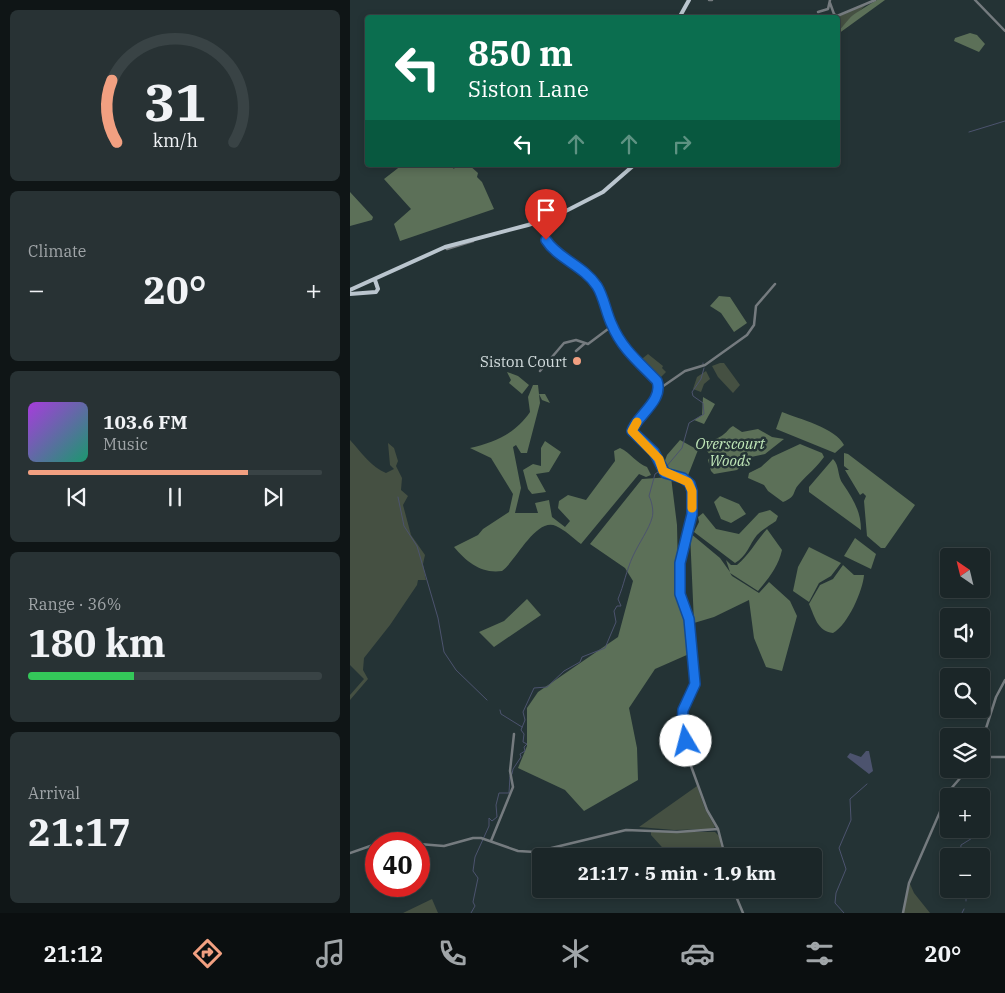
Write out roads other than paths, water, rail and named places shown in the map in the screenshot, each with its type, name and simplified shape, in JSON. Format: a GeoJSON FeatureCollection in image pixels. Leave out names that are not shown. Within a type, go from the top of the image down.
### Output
{"type":"FeatureCollection","features":[{"type":"Feature","properties":{"kind":"main road"},"geometry":{"type":"LineString","coordinates":[[682,15],[689,0]]}},
{"type":"Feature","properties":{"kind":"main road"},"geometry":{"type":"LineString","coordinates":[[350,290],[445,247],[545,220],[597,196],[632,167]]}},
{"type":"Feature","properties":{"kind":"main road"},"geometry":{"type":"LineString","coordinates":[[350,294],[376,292],[378,288],[375,280]]}},
{"type":"Feature","properties":{"kind":"street"},"geometry":{"type":"LineString","coordinates":[[839,15],[875,0]]}},
{"type":"Feature","properties":{"kind":"street"},"geometry":{"type":"LineString","coordinates":[[975,0],[1005,32]]}},
{"type":"Feature","properties":{"kind":"street"},"geometry":{"type":"LineString","coordinates":[[830,1],[836,15]]}},
{"type":"Feature","properties":{"kind":"street"},"geometry":{"type":"LineString","coordinates":[[818,12],[828,8],[830,1]]}},
{"type":"Feature","properties":{"kind":"street"},"geometry":{"type":"LineString","coordinates":[[822,10],[823,15]]}},
{"type":"Feature","properties":{"kind":"street"},"geometry":{"type":"LineString","coordinates":[[545,220],[545,237],[549,245],[577,265],[597,286],[612,326],[630,355],[657,381],[666,384]]}},
{"type":"Feature","properties":{"kind":"street"},"geometry":{"type":"LineString","coordinates":[[723,848],[718,829],[707,810],[699,789],[688,754],[682,722],[683,710],[695,684],[689,619],[680,594],[680,563],[692,514],[692,491],[686,480],[662,470],[659,459],[654,452],[632,431],[647,412],[658,390],[685,371],[705,365],[747,335],[754,325],[756,306],[775,284]]}},
{"type":"Feature","properties":{"kind":"street"},"geometry":{"type":"LineString","coordinates":[[576,351],[612,326]]}},
{"type":"Feature","properties":{"kind":"street"},"geometry":{"type":"LineString","coordinates":[[540,371],[564,342],[576,340],[584,344]]}},
{"type":"Feature","properties":{"kind":"street"},"geometry":{"type":"LineString","coordinates":[[657,381],[658,390]]}},
{"type":"Feature","properties":{"kind":"street"},"geometry":{"type":"LineString","coordinates":[[986,728],[996,696],[1005,680]]}},
{"type":"Feature","properties":{"kind":"street"},"geometry":{"type":"LineString","coordinates":[[491,841],[513,787],[510,771],[514,734]]}},
{"type":"Feature","properties":{"kind":"street"},"geometry":{"type":"LineString","coordinates":[[990,758],[1005,757]]}},
{"type":"Feature","properties":{"kind":"street"},"geometry":{"type":"LineString","coordinates":[[903,913],[910,883],[947,795],[961,778]]}},
{"type":"Feature","properties":{"kind":"street"},"geometry":{"type":"LineString","coordinates":[[430,845],[444,846],[473,838],[491,841],[518,851],[535,852],[621,830],[638,829],[677,832],[718,829]]}},
{"type":"Feature","properties":{"kind":"street"},"geometry":{"type":"LineString","coordinates":[[350,853],[365,848]]}},
{"type":"Feature","properties":{"kind":"street"},"geometry":{"type":"LineString","coordinates":[[737,898],[743,913]]}},
{"type":"Feature","properties":{"kind":"water"},"geometry":{"type":"Polygon","coordinates":[[[866,751],[869,751],[873,771],[869,774],[847,757],[850,753],[861,757],[866,751]]]}},
{"type":"Feature","properties":{"kind":"waterway"},"geometry":{"type":"LineString","coordinates":[[969,132],[1005,121]]}},
{"type":"Feature","properties":{"kind":"waterway"},"geometry":{"type":"LineString","coordinates":[[512,774],[521,757],[520,754],[525,751],[524,747],[527,744],[523,742],[524,734],[521,730],[525,720],[523,712],[534,688],[547,687],[564,671],[580,662],[582,657],[605,648],[616,622],[614,611],[617,606],[621,606],[618,599],[629,567],[652,518],[653,513],[649,496],[655,474],[666,467],[682,448],[689,423],[704,414],[703,403],[693,396],[692,392],[701,379],[704,368]]}},
{"type":"Feature","properties":{"kind":"waterway"},"geometry":{"type":"LineString","coordinates":[[398,497],[404,526],[417,546],[438,618],[444,652],[456,670],[487,700]]}},
{"type":"Feature","properties":{"kind":"waterway"},"geometry":{"type":"LineString","coordinates":[[500,710],[501,714],[522,727]]}},
{"type":"Feature","properties":{"kind":"waterway"},"geometry":{"type":"LineString","coordinates":[[471,913],[475,906],[473,902],[478,878],[473,871],[475,857],[489,826],[489,818],[492,821],[497,817],[496,805],[499,793],[509,793],[510,776]]}},
{"type":"Feature","properties":{"kind":"waterway"},"geometry":{"type":"LineString","coordinates":[[844,913],[835,903],[836,893],[846,869],[839,848],[851,820],[850,799],[867,784]]}},
{"type":"Feature","properties":{"kind":"waterway"},"geometry":{"type":"LineString","coordinates":[[961,848],[961,845],[972,838]]}},
{"type":"Feature","properties":{"kind":"waterway"},"geometry":{"type":"LineString","coordinates":[[962,913],[964,909]]}},
{"type":"Feature","properties":{"kind":"place","name":"Siston Court"},"geometry":{"type":"Point","coordinates":[577,361]}},
{"type":"Feature","properties":{"kind":"park label","name":"Overscourt Woods"},"geometry":{"type":"Point","coordinates":[730,452]}}]}
